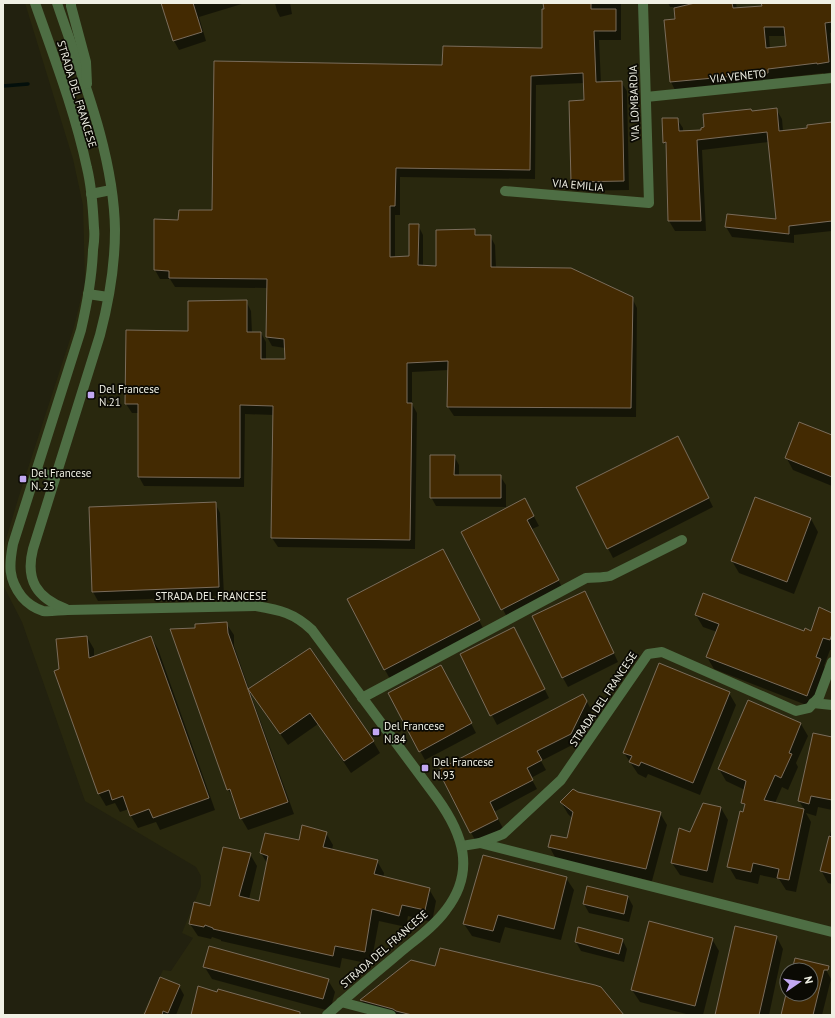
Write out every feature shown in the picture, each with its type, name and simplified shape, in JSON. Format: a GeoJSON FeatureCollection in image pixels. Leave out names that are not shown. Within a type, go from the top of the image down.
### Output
{"type":"FeatureCollection","features":[{"type":"Feature","properties":{"kind":"street","name":"STRADA DEL FRANCESE"},"geometry":{"type":"LineString","coordinates":[[35,3],[71,109],[88,169],[94,230],[92,267],[81,330],[13,544],[10,557],[12,581],[27,603],[44,611],[256,606],[276,609],[296,617],[312,630],[446,811],[462,846],[464,858],[463,870],[457,892],[446,910],[435,923],[327,1015]]}},
{"type":"Feature","properties":{"kind":"street","name":"STRADA DEL FRANCESE"},"geometry":{"type":"LineString","coordinates":[[57,3],[88,96],[107,165],[115,230],[107,309],[30,559],[32,578],[41,594],[57,606],[68,610]]}},
{"type":"Feature","properties":{"kind":"street"},"geometry":{"type":"LineString","coordinates":[[71,3],[76,28],[86,62],[88,96]]}},
{"type":"Feature","properties":{"kind":"street","name":"VIA LOMBARDIA"},"geometry":{"type":"LineString","coordinates":[[644,3],[649,203]]}},
{"type":"Feature","properties":{"kind":"street","name":"VIA VENETO"},"geometry":{"type":"LineString","coordinates":[[646,97],[832,78]]}},
{"type":"Feature","properties":{"kind":"street"},"geometry":{"type":"LineString","coordinates":[[91,194],[111,190]]}},
{"type":"Feature","properties":{"kind":"street","name":"VIA EMILIA"},"geometry":{"type":"LineString","coordinates":[[505,190],[649,203]]}},
{"type":"Feature","properties":{"kind":"street"},"geometry":{"type":"LineString","coordinates":[[88,294],[108,297]]}},
{"type":"Feature","properties":{"kind":"street"},"geometry":{"type":"LineString","coordinates":[[36,471],[55,477]]}},
{"type":"Feature","properties":{"kind":"street"},"geometry":{"type":"LineString","coordinates":[[362,698],[586,578],[601,578],[610,576],[682,540]]}},
{"type":"Feature","properties":{"kind":"street","name":"STRADA DEL FRANCESE"},"geometry":{"type":"LineString","coordinates":[[462,846],[480,843],[503,834],[561,780],[648,654],[662,652],[796,711],[808,708],[813,703],[832,705]]}},
{"type":"Feature","properties":{"kind":"street"},"geometry":{"type":"LineString","coordinates":[[813,703],[819,697],[832,662]]}},
{"type":"Feature","properties":{"kind":"street","name":"STRADA DEL FRANCESE"},"geometry":{"type":"LineString","coordinates":[[480,843],[832,932]]}},
{"type":"Feature","properties":{"kind":"street","name":"STRADA DEL FRANCESE"},"geometry":{"type":"LineString","coordinates":[[341,1002],[391,1015]]}},
{"type":"Feature","properties":{"kind":"shaded area"},"geometry":{"type":"Polygon","coordinates":[[[25,3],[832,3],[832,1015],[142,1015],[163,970],[171,971],[193,938],[182,933],[201,886],[201,876],[196,867],[85,801],[22,622],[3,585],[3,549],[74,327],[85,282],[83,205],[73,159],[25,3]]]}},
{"type":"Feature","properties":{"kind":"building"},"geometry":{"type":"Polygon","coordinates":[[[161,3],[193,3],[202,32],[173,41],[161,3]]]}},
{"type":"Feature","properties":{"kind":"building"},"geometry":{"type":"Polygon","coordinates":[[[543,3],[591,3],[591,9],[616,9],[616,31],[594,31],[596,82],[622,81],[624,181],[571,182],[569,101],[584,100],[583,73],[531,76],[530,170],[396,168],[395,206],[390,206],[390,257],[409,256],[409,224],[419,224],[418,265],[436,266],[436,230],[475,229],[475,235],[491,235],[491,267],[571,268],[633,297],[631,408],[447,407],[448,361],[407,363],[407,403],[412,403],[410,540],[271,538],[273,406],[240,405],[240,478],[138,477],[138,404],[125,404],[126,330],[188,331],[188,301],[247,300],[247,332],[261,332],[261,359],[285,359],[284,339],[266,337],[267,279],[169,278],[169,271],[154,270],[154,219],[178,220],[179,210],[212,210],[214,61],[442,65],[443,46],[542,48],[543,3]]]}},
{"type":"Feature","properties":{"kind":"building"},"geometry":{"type":"Polygon","coordinates":[[[695,3],[732,3],[733,8],[762,6],[761,3],[832,3],[832,22],[825,23],[829,62],[768,69],[768,73],[670,82],[664,20],[675,19],[674,8],[695,3]],[[764,27],[766,48],[786,46],[784,27],[764,27]]]}},
{"type":"Feature","properties":{"kind":"building"},"geometry":{"type":"Polygon","coordinates":[[[777,108],[779,131],[807,128],[807,125],[832,122],[832,221],[789,226],[789,234],[725,227],[727,214],[776,219],[767,132],[697,140],[701,221],[668,221],[666,142],[663,143],[662,118],[678,118],[679,131],[701,130],[701,128],[704,127],[703,114],[777,108]]]}},
{"type":"Feature","properties":{"kind":"building"},"geometry":{"type":"Polygon","coordinates":[[[799,422],[832,435],[832,477],[785,458],[799,422]]]}},
{"type":"Feature","properties":{"kind":"building"},"geometry":{"type":"Polygon","coordinates":[[[678,436],[709,498],[607,549],[576,487],[678,436]]]}},
{"type":"Feature","properties":{"kind":"building"},"geometry":{"type":"Polygon","coordinates":[[[430,455],[455,455],[454,475],[501,475],[501,498],[430,498],[430,455]]]}},
{"type":"Feature","properties":{"kind":"building"},"geometry":{"type":"Polygon","coordinates":[[[755,497],[811,518],[787,582],[731,561],[755,497]]]}},
{"type":"Feature","properties":{"kind":"building"},"geometry":{"type":"Polygon","coordinates":[[[525,498],[534,516],[527,520],[559,580],[501,610],[461,532],[525,498]]]}},
{"type":"Feature","properties":{"kind":"building"},"geometry":{"type":"Polygon","coordinates":[[[216,502],[219,587],[92,592],[89,507],[216,502]]]}},
{"type":"Feature","properties":{"kind":"building"},"geometry":{"type":"Polygon","coordinates":[[[443,549],[480,620],[384,670],[347,599],[443,549]]]}},
{"type":"Feature","properties":{"kind":"building"},"geometry":{"type":"Polygon","coordinates":[[[585,591],[614,653],[562,678],[532,616],[585,591]]]}},
{"type":"Feature","properties":{"kind":"building"},"geometry":{"type":"Polygon","coordinates":[[[703,593],[804,631],[805,628],[811,631],[819,607],[832,613],[832,634],[830,640],[823,638],[816,657],[821,659],[807,696],[706,657],[719,624],[695,615],[703,593]]]}},
{"type":"Feature","properties":{"kind":"building"},"geometry":{"type":"Polygon","coordinates":[[[227,622],[228,633],[288,802],[240,819],[230,789],[227,790],[170,629],[195,628],[195,624],[227,622]]]}},
{"type":"Feature","properties":{"kind":"building"},"geometry":{"type":"Polygon","coordinates":[[[514,627],[545,689],[490,716],[460,654],[514,627]]]}},
{"type":"Feature","properties":{"kind":"building"},"geometry":{"type":"Polygon","coordinates":[[[87,636],[89,658],[151,636],[209,798],[153,818],[149,809],[130,816],[123,796],[112,800],[109,790],[98,794],[54,671],[59,669],[56,639],[87,636]]]}},
{"type":"Feature","properties":{"kind":"building"},"geometry":{"type":"Polygon","coordinates":[[[310,648],[374,741],[344,761],[310,713],[280,734],[248,689],[310,648]]]}},
{"type":"Feature","properties":{"kind":"building"},"geometry":{"type":"Polygon","coordinates":[[[659,663],[730,692],[693,783],[641,762],[639,766],[629,762],[632,756],[623,753],[659,663]]]}},
{"type":"Feature","properties":{"kind":"building"},"geometry":{"type":"Polygon","coordinates":[[[441,665],[472,723],[419,752],[388,693],[441,665]]]}},
{"type":"Feature","properties":{"kind":"building"},"geometry":{"type":"Polygon","coordinates":[[[583,694],[587,701],[571,734],[537,751],[542,760],[527,768],[533,780],[490,802],[498,819],[470,833],[438,770],[583,694]]]}},
{"type":"Feature","properties":{"kind":"building"},"geometry":{"type":"Polygon","coordinates":[[[748,700],[801,723],[789,753],[792,754],[781,778],[775,775],[764,800],[804,809],[789,880],[777,878],[779,869],[753,863],[751,872],[727,867],[740,811],[743,812],[745,804],[741,803],[746,781],[718,769],[748,700]]]}},
{"type":"Feature","properties":{"kind":"building"},"geometry":{"type":"Polygon","coordinates":[[[813,733],[832,737],[832,800],[811,796],[809,804],[798,801],[813,733]]]}},
{"type":"Feature","properties":{"kind":"building"},"geometry":{"type":"Polygon","coordinates":[[[573,789],[578,792],[661,812],[646,869],[548,847],[551,835],[567,838],[573,812],[560,802],[573,789]]]}},
{"type":"Feature","properties":{"kind":"building"},"geometry":{"type":"Polygon","coordinates":[[[703,803],[721,807],[707,871],[671,863],[679,828],[690,832],[703,803]]]}},
{"type":"Feature","properties":{"kind":"building"},"geometry":{"type":"Polygon","coordinates":[[[302,825],[327,832],[323,847],[378,860],[374,874],[430,888],[425,910],[402,905],[399,916],[372,909],[365,952],[335,946],[333,956],[213,929],[205,925],[204,927],[189,924],[194,902],[210,906],[223,847],[251,853],[239,896],[259,901],[268,856],[260,853],[265,833],[299,840],[302,825]]]}},
{"type":"Feature","properties":{"kind":"building"},"geometry":{"type":"Polygon","coordinates":[[[829,836],[832,837],[832,874],[820,871],[829,836]]]}},
{"type":"Feature","properties":{"kind":"building"},"geometry":{"type":"Polygon","coordinates":[[[483,855],[567,877],[554,929],[498,915],[493,931],[463,924],[483,855]]]}},
{"type":"Feature","properties":{"kind":"building"},"geometry":{"type":"Polygon","coordinates":[[[587,886],[628,896],[624,914],[583,904],[587,886]]]}},
{"type":"Feature","properties":{"kind":"building"},"geometry":{"type":"Polygon","coordinates":[[[649,921],[713,938],[695,1006],[631,990],[649,921]]]}},
{"type":"Feature","properties":{"kind":"building"},"geometry":{"type":"Polygon","coordinates":[[[735,926],[777,936],[759,1015],[715,1015],[735,926]]]}},
{"type":"Feature","properties":{"kind":"building"},"geometry":{"type":"Polygon","coordinates":[[[578,927],[623,939],[619,954],[575,942],[578,927]]]}},
{"type":"Feature","properties":{"kind":"building"},"geometry":{"type":"Polygon","coordinates":[[[209,946],[329,979],[323,999],[203,967],[209,946]]]}},
{"type":"Feature","properties":{"kind":"building"},"geometry":{"type":"Polygon","coordinates":[[[440,948],[601,987],[624,1015],[412,1015],[360,1000],[411,960],[435,966],[440,948]]]}},
{"type":"Feature","properties":{"kind":"building"},"geometry":{"type":"Polygon","coordinates":[[[795,958],[812,962],[794,962],[795,958]]]}},
{"type":"Feature","properties":{"kind":"building"},"geometry":{"type":"Polygon","coordinates":[[[819,964],[829,966],[828,970],[824,970],[819,990],[819,964]]]}},
{"type":"Feature","properties":{"kind":"building"},"geometry":{"type":"Polygon","coordinates":[[[160,977],[180,985],[168,1013],[163,1011],[162,1015],[144,1015],[160,977]]]}},
{"type":"Feature","properties":{"kind":"building"},"geometry":{"type":"Polygon","coordinates":[[[198,986],[217,992],[218,989],[300,1012],[300,1015],[191,1015],[198,986]]]}},
{"type":"Feature","properties":{"kind":"building"},"geometry":{"type":"Polygon","coordinates":[[[784,1002],[816,1002],[813,1015],[781,1015],[784,1002]]]}},
{"type":"Feature","properties":{"kind":"waterway"},"geometry":{"type":"LineString","coordinates":[[3,86],[28,84]]}},
{"type":"Feature","properties":{"kind":"place","name":"Del Francese N.21"},"geometry":{"type":"Point","coordinates":[91,395]}},
{"type":"Feature","properties":{"kind":"place","name":"Del Francese N. 25"},"geometry":{"type":"Point","coordinates":[23,479]}},
{"type":"Feature","properties":{"kind":"place","name":"Del Francese N.84"},"geometry":{"type":"Point","coordinates":[376,732]}},
{"type":"Feature","properties":{"kind":"place","name":"Del Francese N.93"},"geometry":{"type":"Point","coordinates":[425,768]}}]}
